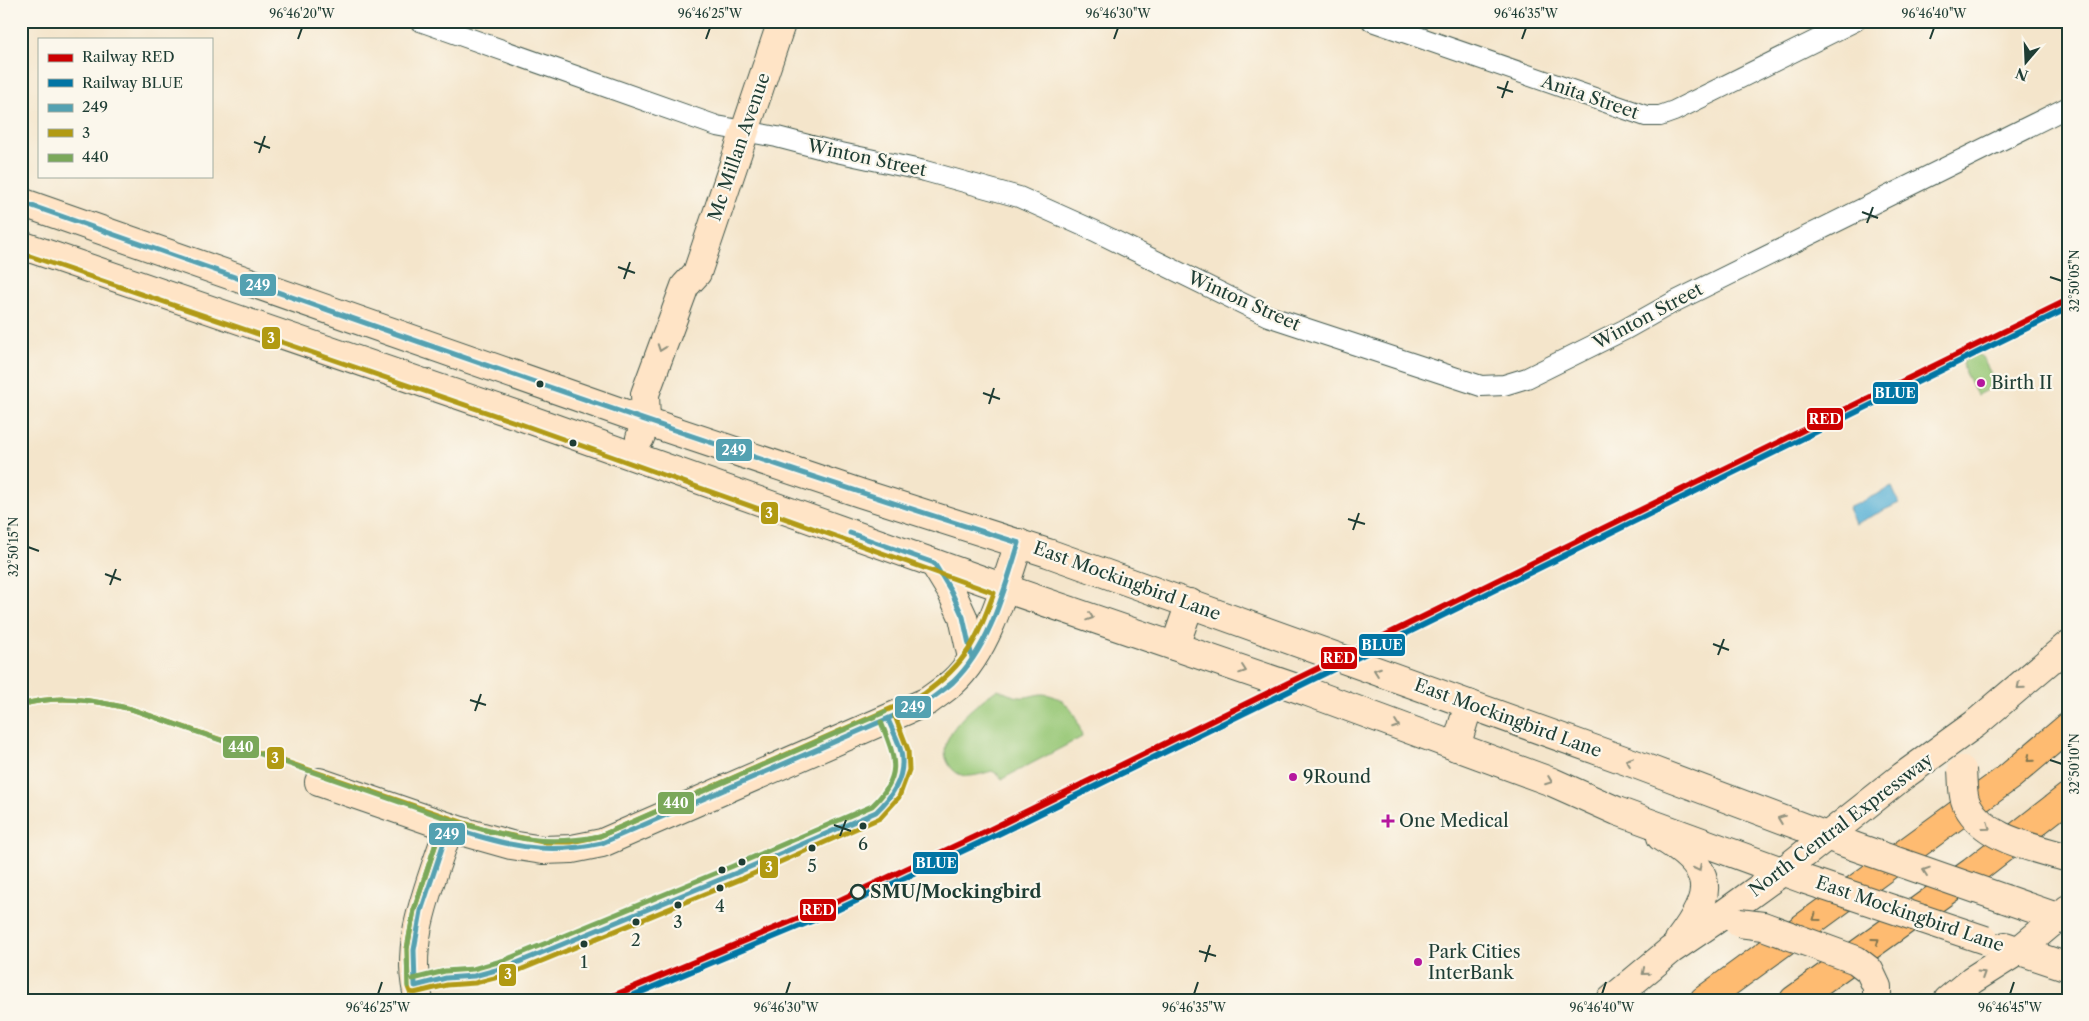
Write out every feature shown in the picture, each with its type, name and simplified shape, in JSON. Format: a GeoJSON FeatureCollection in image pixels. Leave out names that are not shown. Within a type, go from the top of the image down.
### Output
{"type":"FeatureCollection","features":[{"type":"Feature","properties":{"kind":"highway"},"geometry":{"type":"LineString","coordinates":[[1704,1000],[2009,776],[2068,727]]}},
{"type":"Feature","properties":{"kind":"highway"},"geometry":{"type":"LineString","coordinates":[[1794,1000],[1972,872],[2068,797]]}},
{"type":"Feature","properties":{"kind":"main road","name":"Mc Millan Avenue"},"geometry":{"type":"LineString","coordinates":[[635,456],[646,421],[645,394],[685,286],[697,273],[782,21]]}},
{"type":"Feature","properties":{"kind":"main road","name":"East Mockingbird Lane"},"geometry":{"type":"LineString","coordinates":[[21,202],[646,421],[860,493],[1019,543],[1635,764],[1826,837],[2005,899],[2064,916]]}},
{"type":"Feature","properties":{"kind":"main road"},"geometry":{"type":"LineString","coordinates":[[98,272],[109,233]]}},
{"type":"Feature","properties":{"kind":"main road","name":"East Mockingbird Lane"},"geometry":{"type":"LineString","coordinates":[[21,245],[635,456],[934,564],[1308,692],[1552,782],[1617,810],[1795,876],[2068,967]]}},
{"type":"Feature","properties":{"kind":"main road"},"geometry":{"type":"LineString","coordinates":[[340,355],[350,318]]}},
{"type":"Feature","properties":{"kind":"main road"},"geometry":{"type":"LineString","coordinates":[[847,532],[860,493]]}},
{"type":"Feature","properties":{"kind":"main road"},"geometry":{"type":"LineString","coordinates":[[319,782],[449,827],[511,845],[543,850],[572,849],[602,843],[928,701],[953,682],[972,658],[986,632],[1004,588],[1019,543]]}},
{"type":"Feature","properties":{"kind":"main road"},"geometry":{"type":"LineString","coordinates":[[934,564],[951,591],[962,617],[972,658]]}},
{"type":"Feature","properties":{"kind":"main road"},"geometry":{"type":"LineString","coordinates":[[1176,646],[1190,603]]}},
{"type":"Feature","properties":{"kind":"main road","name":"North Central Expressway"},"geometry":{"type":"LineString","coordinates":[[1611,1000],[1671,950],[1727,922],[1795,876],[1826,837],[1975,724],[2068,645]]}},
{"type":"Feature","properties":{"kind":"main road"},"geometry":{"type":"LineString","coordinates":[[1456,747],[1469,704]]}},
{"type":"Feature","properties":{"kind":"main road"},"geometry":{"type":"LineString","coordinates":[[1975,724],[1962,770],[1966,803],[1980,822],[1997,835],[2068,858]]}},
{"type":"Feature","properties":{"kind":"main road"},"geometry":{"type":"LineString","coordinates":[[1617,810],[1687,854],[1701,872],[1704,888],[1702,902],[1697,915],[1671,950]]}},
{"type":"Feature","properties":{"kind":"main road"},"geometry":{"type":"LineString","coordinates":[[419,1000],[415,986],[416,940],[421,911],[449,827]]}},
{"type":"Feature","properties":{"kind":"main road"},"geometry":{"type":"LineString","coordinates":[[1948,1000],[1972,980],[2018,951],[2064,916]]}},
{"type":"Feature","properties":{"kind":"main road"},"geometry":{"type":"LineString","coordinates":[[1727,922],[1764,926],[1856,960],[1869,970],[1877,987],[1877,1000]]}},
{"type":"Feature","properties":{"kind":"street","name":"Winton Street"},"geometry":{"type":"LineString","coordinates":[[420,21],[717,126],[744,130],[925,171],[1019,197],[1095,231],[1268,316],[1481,386],[1504,385],[1527,378],[1624,330],[1672,303],[2068,107]]}},
{"type":"Feature","properties":{"kind":"street","name":"Anita Street"},"geometry":{"type":"LineString","coordinates":[[1372,21],[1646,116],[1660,116],[1674,111],[1855,21]]}},
{"type":"Feature","properties":{"kind":"green space"},"geometry":{"type":"Polygon","coordinates":[[[1975,353],[1982,357],[1997,385],[1977,395],[1965,373],[1963,363],[1968,354],[1975,353]]]}},
{"type":"Feature","properties":{"kind":"green space"},"geometry":{"type":"Polygon","coordinates":[[[998,689],[1017,697],[1043,694],[1059,699],[1070,708],[1078,722],[1082,737],[1002,779],[992,771],[969,776],[959,774],[950,766],[945,755],[946,744],[951,733],[968,712],[998,689]]]}},
{"type":"Feature","properties":{"kind":"water"},"geometry":{"type":"Polygon","coordinates":[[[1892,487],[1899,503],[1855,524],[1848,508],[1892,487]]]}},
{"type":"Feature","properties":{"kind":"rail line","name":"RED"},"geometry":{"type":"LineString","coordinates":[[603,1000],[823,908],[987,831],[2068,300]]}},
{"type":"Feature","properties":{"kind":"rail line","name":"BLUE"},"geometry":{"type":"LineString","coordinates":[[622,1000],[826,915],[990,838],[2068,308]]}},
{"type":"Feature","properties":{"kind":"transit line","name":"249"},"geometry":{"type":"LineString","coordinates":[[21,202],[644,420],[1019,543],[994,617],[977,652],[953,682],[928,701],[602,843],[561,849],[524,847],[488,839],[449,827],[421,911],[414,950],[415,986],[446,978],[474,976],[507,967],[736,873],[876,812],[892,793],[900,778],[902,761],[900,748],[888,719]]}},
{"type":"Feature","properties":{"kind":"transit line","name":"3"},"geometry":{"type":"LineString","coordinates":[[21,253],[518,423],[994,593],[982,625],[968,650],[951,672],[924,694],[600,836],[571,842],[543,842],[488,831],[131,709],[90,701],[62,699],[21,705]]}},
{"type":"Feature","properties":{"kind":"transit line","name":"249"},"geometry":{"type":"LineString","coordinates":[[850,533],[934,563],[951,591],[963,617],[972,658]]}},
{"type":"Feature","properties":{"kind":"transit line","name":"440"},"geometry":{"type":"LineString","coordinates":[[21,705],[62,699],[90,701],[131,709],[460,823],[513,837],[546,841],[563,841],[600,836],[885,712]]}},
{"type":"Feature","properties":{"kind":"transit line","name":"3"},"geometry":{"type":"LineString","coordinates":[[442,825],[414,910],[407,949],[408,987],[410,992],[414,993],[447,985],[475,983],[510,974],[739,880],[880,818],[899,797],[909,770],[908,750],[895,716]]}},
{"type":"Feature","properties":{"kind":"transit line","name":"440"},"geometry":{"type":"LineString","coordinates":[[413,979],[445,971],[473,969],[505,960],[733,866],[872,806],[889,785],[894,766],[893,756],[881,722]]}},
{"type":"Feature","properties":{"kind":"transit line","name":"440"},"geometry":{"type":"LineString","coordinates":[[408,986],[407,949],[414,910],[442,825]]}},
{"type":"Feature","properties":{"kind":"place","name":"Birth II"},"geometry":{"type":"Point","coordinates":[1981,383]}},
{"type":"Feature","properties":{"kind":"place","name":"9Round"},"geometry":{"type":"Point","coordinates":[1293,777]}},
{"type":"Feature","properties":{"kind":"place","name":"One Medical"},"geometry":{"type":"Point","coordinates":[1388,821]}},
{"type":"Feature","properties":{"kind":"place","name":"6"},"geometry":{"type":"Point","coordinates":[863,826]}},
{"type":"Feature","properties":{"kind":"place","name":"5"},"geometry":{"type":"Point","coordinates":[812,848]}},
{"type":"Feature","properties":{"kind":"place","name":"4"},"geometry":{"type":"Point","coordinates":[720,888]}},
{"type":"Feature","properties":{"kind":"place","name":"SMU/Mockingbird"},"geometry":{"type":"Point","coordinates":[858,892]}},
{"type":"Feature","properties":{"kind":"place","name":"3"},"geometry":{"type":"Point","coordinates":[678,905]}},
{"type":"Feature","properties":{"kind":"place","name":"2"},"geometry":{"type":"Point","coordinates":[636,922]}},
{"type":"Feature","properties":{"kind":"place","name":"1"},"geometry":{"type":"Point","coordinates":[584,944]}},
{"type":"Feature","properties":{"kind":"place","name":"Park Cities InterBank"},"geometry":{"type":"Point","coordinates":[1418,962]}}]}
